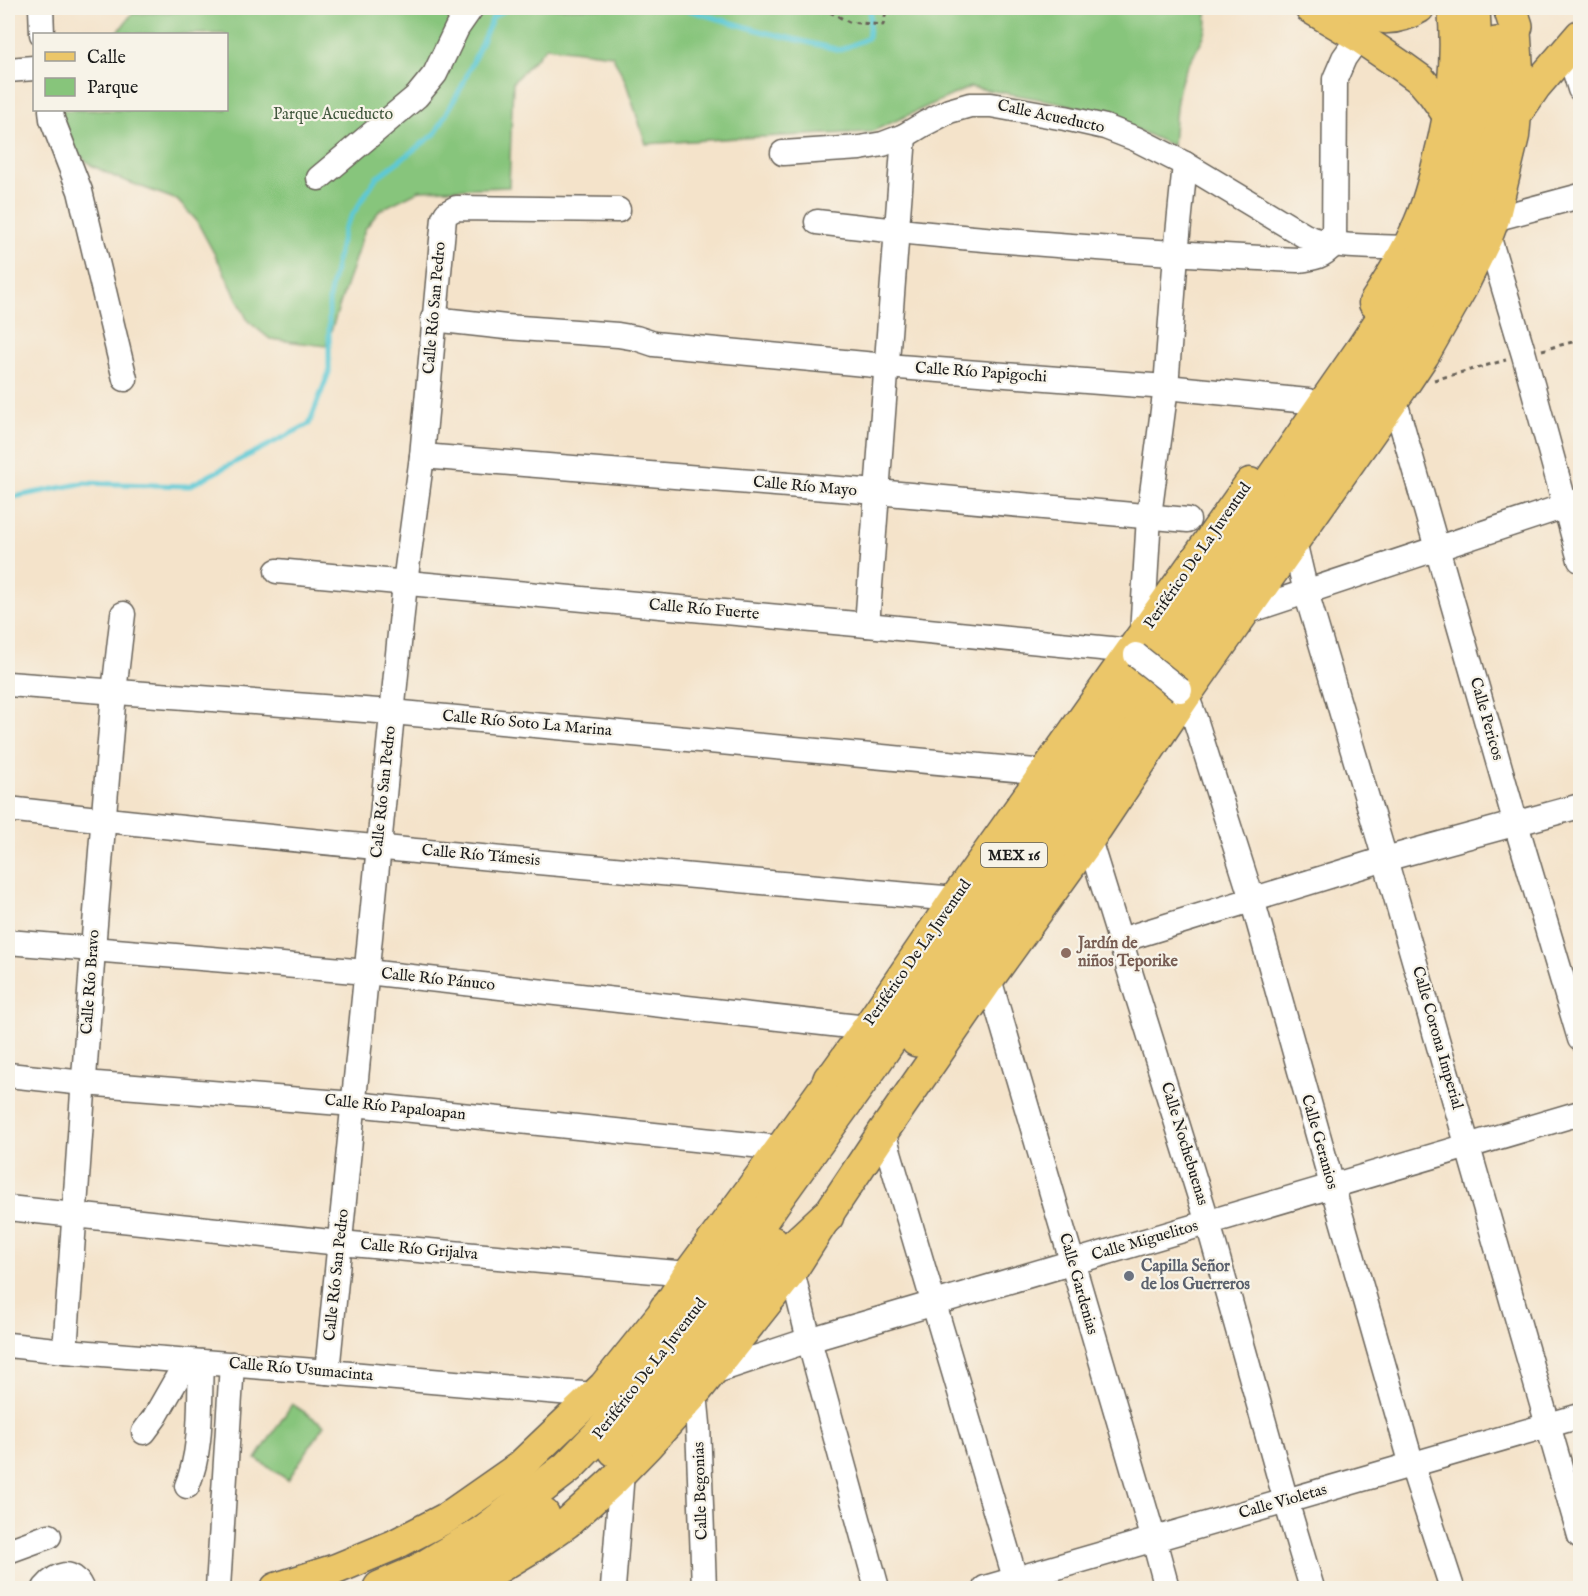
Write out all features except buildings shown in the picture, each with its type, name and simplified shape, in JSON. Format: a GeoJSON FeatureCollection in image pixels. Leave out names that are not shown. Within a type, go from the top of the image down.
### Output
{"type":"FeatureCollection","features":[{"type":"Feature","properties":{"kind":"highway","name":"Periférico De La Juventud"},"geometry":{"type":"LineString","coordinates":[[380,1588],[415,1573],[482,1533],[568,1467],[597,1437],[623,1407],[734,1261],[874,1063],[1141,668],[1354,363],[1416,269],[1435,230],[1470,124],[1476,70],[1473,8]]}},
{"type":"Feature","properties":{"kind":"highway","name":"Periférico De La Juventud"},"geometry":{"type":"LineString","coordinates":[[432,1588],[457,1576],[504,1546],[585,1479],[617,1448],[659,1400],[746,1283],[793,1212],[891,1077],[1416,325],[1446,272],[1464,232],[1482,177],[1495,123],[1497,76],[1509,12]]}},
{"type":"Feature","properties":{"kind":"highway"},"geometry":{"type":"LineString","coordinates":[[666,1309],[693,1283],[740,1228],[782,1190],[830,1079]]}},
{"type":"Feature","properties":{"kind":"highway"},"geometry":{"type":"LineString","coordinates":[[703,1383],[737,1311],[746,1283],[780,1258],[827,1216]]}},
{"type":"Feature","properties":{"kind":"main road"},"geometry":{"type":"LineString","coordinates":[[1310,8],[1403,66],[1433,94],[1449,117]]}},
{"type":"Feature","properties":{"kind":"main road"},"geometry":{"type":"LineString","coordinates":[[1357,8],[1386,19],[1407,15],[1419,8]]}},
{"type":"Feature","properties":{"kind":"main road","name":"Periférico De La Juventud"},"geometry":{"type":"LineString","coordinates":[[276,1588],[336,1569],[394,1545],[446,1518],[519,1467],[604,1386],[666,1309],[688,1274],[867,1028],[955,899],[1136,647],[1395,272],[1420,220],[1434,180],[1449,117],[1455,57],[1453,8]]}},
{"type":"Feature","properties":{"kind":"main road","name":"Periférico De La Juventud"},"geometry":{"type":"LineString","coordinates":[[465,1588],[520,1556],[567,1523],[622,1472],[703,1383],[792,1271],[883,1132],[988,979],[1089,840],[1183,692],[1245,612],[1424,355],[1463,286],[1491,227],[1514,136],[1519,85],[1509,12]]}},
{"type":"Feature","properties":{"kind":"main road"},"geometry":{"type":"LineString","coordinates":[[1516,115],[1536,86],[1581,35]]}},
{"type":"Feature","properties":{"kind":"street"},"geometry":{"type":"LineString","coordinates":[[41,8],[42,33]]}},
{"type":"Feature","properties":{"kind":"street"},"geometry":{"type":"LineString","coordinates":[[319,178],[417,96],[435,74],[457,28],[471,8]]}},
{"type":"Feature","properties":{"kind":"street"},"geometry":{"type":"LineString","coordinates":[[817,222],[897,232],[1176,254],[1298,260],[1315,258],[1325,254],[1334,244],[1335,79],[1344,58],[1359,37]]}},
{"type":"Feature","properties":{"kind":"street"},"geometry":{"type":"LineString","coordinates":[[8,70],[33,68]]}},
{"type":"Feature","properties":{"kind":"street","name":"Calle Acueducto"},"geometry":{"type":"LineString","coordinates":[[783,153],[860,148],[883,144],[904,136],[949,111],[969,105],[992,105],[1105,127],[1136,139],[1185,164],[1315,241],[1408,248]]}},
{"type":"Feature","properties":{"kind":"street"},"geometry":{"type":"LineString","coordinates":[[51,111],[52,119],[80,191],[125,379]]}},
{"type":"Feature","properties":{"kind":"street"},"geometry":{"type":"LineString","coordinates":[[867,625],[904,136]]}},
{"type":"Feature","properties":{"kind":"street"},"geometry":{"type":"LineString","coordinates":[[1183,692],[1136,647],[1149,516],[1166,387],[1185,164]]}},
{"type":"Feature","properties":{"kind":"street"},"geometry":{"type":"LineString","coordinates":[[1581,196],[1491,227],[1524,355],[1573,504],[1581,560]]}},
{"type":"Feature","properties":{"kind":"street","name":"Calle Río San Pedro"},"geometry":{"type":"LineString","coordinates":[[327,1372],[405,583],[422,456],[442,225],[447,213],[456,208],[618,210]]}},
{"type":"Feature","properties":{"kind":"street","name":"Calle Río Papigochi"},"geometry":{"type":"LineString","coordinates":[[433,327],[506,327],[618,335],[654,344],[1308,401]]}},
{"type":"Feature","properties":{"kind":"street","name":"Calle Pericos"},"geometry":{"type":"LineString","coordinates":[[1398,393],[1437,548],[1516,824],[1581,1039]]}},
{"type":"Feature","properties":{"kind":"street","name":"Calle Río Mayo"},"geometry":{"type":"LineString","coordinates":[[422,456],[877,492],[1188,520]]}},
{"type":"Feature","properties":{"kind":"street"},"geometry":{"type":"LineString","coordinates":[[1245,612],[1573,504]]}},
{"type":"Feature","properties":{"kind":"street","name":"Calle Corona Imperial"},"geometry":{"type":"LineString","coordinates":[[1294,541],[1306,592],[1581,1536]]}},
{"type":"Feature","properties":{"kind":"street","name":"Calle Río Fuerte"},"geometry":{"type":"LineString","coordinates":[[277,572],[1136,647]]}},
{"type":"Feature","properties":{"kind":"street","name":"Calle Río Bravo"},"geometry":{"type":"LineString","coordinates":[[64,1351],[93,949],[114,692],[123,614]]}},
{"type":"Feature","properties":{"kind":"street","name":"Calle Río Soto La Marina"},"geometry":{"type":"LineString","coordinates":[[8,684],[392,712],[1046,772]]}},
{"type":"Feature","properties":{"kind":"street","name":"Calle Geranios"},"geometry":{"type":"LineString","coordinates":[[1183,692],[1252,899],[1412,1465],[1452,1588]]}},
{"type":"Feature","properties":{"kind":"street"},"geometry":{"type":"LineString","coordinates":[[1121,940],[1385,859],[1581,806]]}},
{"type":"Feature","properties":{"kind":"street","name":"Calle Río Támesis"},"geometry":{"type":"LineString","coordinates":[[8,809],[379,847],[955,899]]}},
{"type":"Feature","properties":{"kind":"street","name":"Calle Nochebuenas"},"geometry":{"type":"LineString","coordinates":[[1089,840],[1208,1222],[1312,1588]]}},
{"type":"Feature","properties":{"kind":"street","name":"Calle Río Pánuco"},"geometry":{"type":"LineString","coordinates":[[8,942],[367,972],[867,1028]]}},
{"type":"Feature","properties":{"kind":"street","name":"Calle Gardenias"},"geometry":{"type":"LineString","coordinates":[[988,979],[1167,1588]]}},
{"type":"Feature","properties":{"kind":"street","name":"Calle Río Papaloapan"},"geometry":{"type":"LineString","coordinates":[[8,1075],[354,1104],[781,1148]]}},
{"type":"Feature","properties":{"kind":"street","name":"Calle Miguelitos"},"geometry":{"type":"LineString","coordinates":[[703,1383],[808,1340],[1581,1113]]}},
{"type":"Feature","properties":{"kind":"street"},"geometry":{"type":"LineString","coordinates":[[883,1132],[1017,1584]]}},
{"type":"Feature","properties":{"kind":"street","name":"Calle Río Grijalva"},"geometry":{"type":"LineString","coordinates":[[8,1208],[340,1243],[688,1274]]}},
{"type":"Feature","properties":{"kind":"street"},"geometry":{"type":"LineString","coordinates":[[792,1271],[808,1340],[877,1588]]}},
{"type":"Feature","properties":{"kind":"street","name":"Calle Río Usumacinta"},"geometry":{"type":"LineString","coordinates":[[8,1345],[594,1395]]}},
{"type":"Feature","properties":{"kind":"street"},"geometry":{"type":"LineString","coordinates":[[144,1432],[194,1361]]}},
{"type":"Feature","properties":{"kind":"street"},"geometry":{"type":"LineString","coordinates":[[187,1486],[193,1472],[197,1450],[194,1361]]}},
{"type":"Feature","properties":{"kind":"street"},"geometry":{"type":"LineString","coordinates":[[218,1588],[232,1364]]}},
{"type":"Feature","properties":{"kind":"street","name":"Calle Begonias"},"geometry":{"type":"LineString","coordinates":[[703,1383],[698,1424],[704,1588]]}},
{"type":"Feature","properties":{"kind":"street","name":"Calle Violetas"},"geometry":{"type":"LineString","coordinates":[[985,1588],[1017,1584],[1154,1540],[1581,1416]]}},
{"type":"Feature","properties":{"kind":"street"},"geometry":{"type":"LineString","coordinates":[[613,1588],[622,1472]]}},
{"type":"Feature","properties":{"kind":"street"},"geometry":{"type":"LineString","coordinates":[[8,1551],[49,1536]]}},
{"type":"Feature","properties":{"kind":"street"},"geometry":{"type":"LineString","coordinates":[[45,1588],[55,1578],[66,1575],[78,1581],[81,1588]]}},
{"type":"Feature","properties":{"kind":"path"},"geometry":{"type":"LineString","coordinates":[[822,8],[849,22],[883,25],[887,8]]}},
{"type":"Feature","properties":{"kind":"path"},"geometry":{"type":"LineString","coordinates":[[1398,393],[1581,340]]}},
{"type":"Feature","properties":{"kind":"green space","name":"Parque Acueducto"},"geometry":{"type":"Polygon","coordinates":[[[198,8],[1204,8],[1207,18],[1201,43],[1180,84],[1173,146],[1100,113],[1057,102],[970,87],[871,132],[646,144],[625,80],[612,55],[546,47],[513,82],[509,187],[420,190],[380,210],[365,229],[326,346],[270,339],[248,321],[196,220],[177,200],[115,177],[91,165],[74,150],[59,111],[228,111],[228,33],[117,33],[132,14],[186,11],[198,8]]]}},
{"type":"Feature","properties":{"kind":"green space"},"geometry":{"type":"Polygon","coordinates":[[[292,1404],[324,1425],[288,1480],[256,1459],[292,1404]]]}},
{"type":"Feature","properties":{"kind":"waterway"},"geometry":{"type":"LineString","coordinates":[[8,498],[84,483],[189,486],[309,424],[329,372],[329,298],[344,228],[376,178],[435,134],[462,86],[493,17],[508,8]]}},
{"type":"Feature","properties":{"kind":"waterway"},"geometry":{"type":"LineString","coordinates":[[681,8],[764,32],[840,50],[868,38],[871,8]]}},
{"type":"Feature","properties":{"kind":"place","name":"Jardín de niños Teporike"},"geometry":{"type":"Point","coordinates":[1066,953]}},
{"type":"Feature","properties":{"kind":"place","name":"Capilla Señor de los Guerreros"},"geometry":{"type":"Point","coordinates":[1129,1276]}}]}
